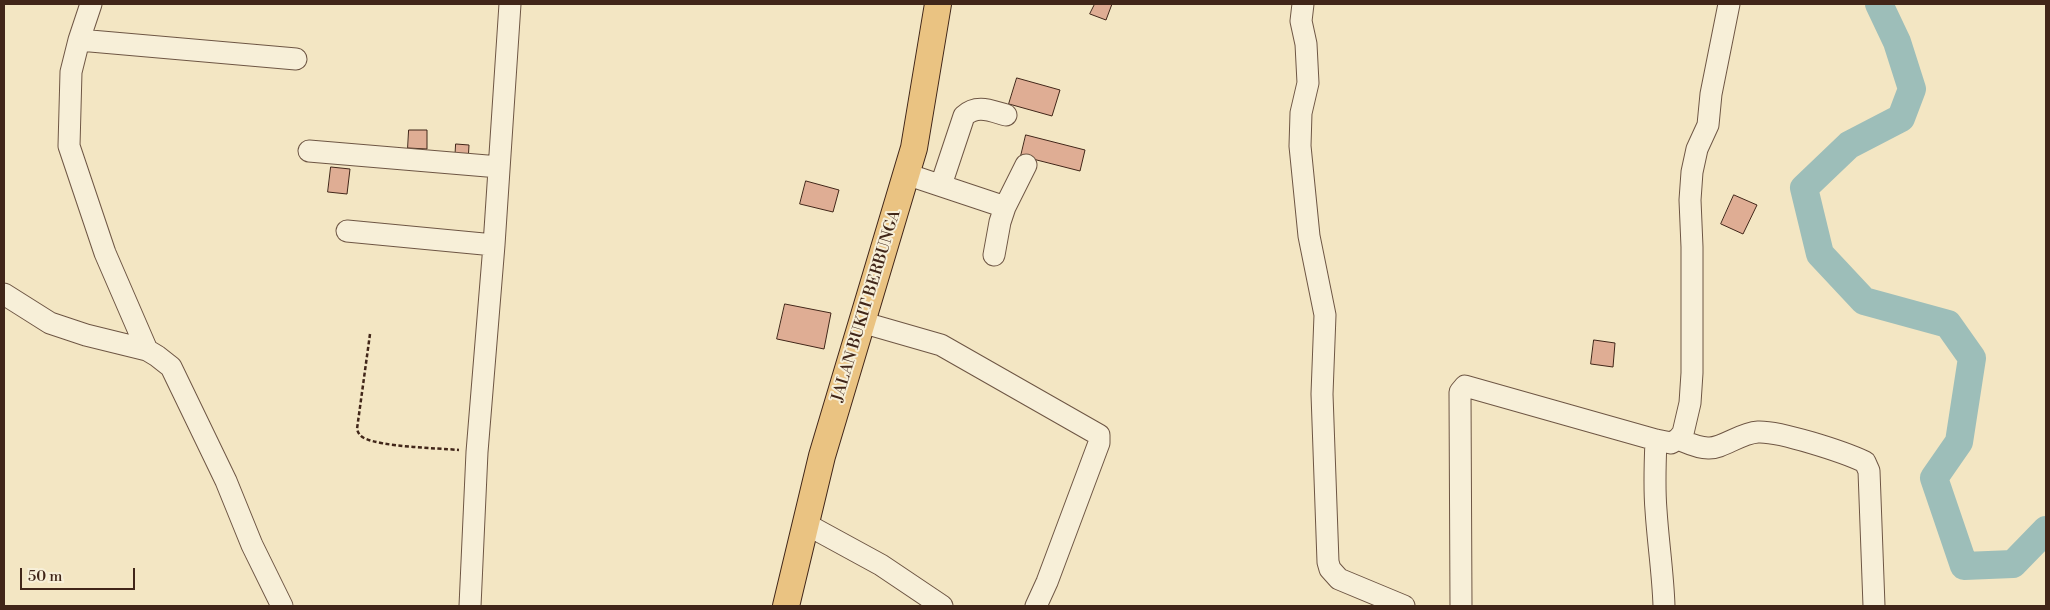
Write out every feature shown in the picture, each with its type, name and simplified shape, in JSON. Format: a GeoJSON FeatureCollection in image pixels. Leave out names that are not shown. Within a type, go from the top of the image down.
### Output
{"type":"FeatureCollection","features":[{"type":"Feature","properties":{"kind":"main road","name":"JALAN BUKIT BERBUNGA"},"geometry":{"type":"LineString","coordinates":[[786,606],[804,523],[861,322],[914,148],[938,4]]}},
{"type":"Feature","properties":{"kind":"street"},"geometry":{"type":"LineString","coordinates":[[90,4],[71,72],[69,146],[105,253],[147,350]]}},
{"type":"Feature","properties":{"kind":"street"},"geometry":{"type":"LineString","coordinates":[[470,606],[477,452],[500,167],[510,4]]}},
{"type":"Feature","properties":{"kind":"street"},"geometry":{"type":"LineString","coordinates":[[1303,4],[1301,21],[1306,44],[1308,83],[1301,113],[1300,146],[1309,236],[1324,315],[1322,394],[1328,562],[1330,569],[1339,579],[1404,606]]}},
{"type":"Feature","properties":{"kind":"street"},"geometry":{"type":"LineString","coordinates":[[1461,606],[1460,392],[1465,386],[1671,443],[1678,439],[1687,422],[1692,373],[1690,200],[1692,172],[1697,149],[1708,125],[1711,94],[1729,4]]}},
{"type":"Feature","properties":{"kind":"street"},"geometry":{"type":"LineString","coordinates":[[79,40],[296,59]]}},
{"type":"Feature","properties":{"kind":"street"},"geometry":{"type":"LineString","coordinates":[[940,185],[964,116],[973,109],[1006,115]]}},
{"type":"Feature","properties":{"kind":"street"},"geometry":{"type":"LineString","coordinates":[[309,151],[500,167]]}},
{"type":"Feature","properties":{"kind":"street"},"geometry":{"type":"LineString","coordinates":[[994,255],[1000,222],[1026,165]]}},
{"type":"Feature","properties":{"kind":"street"},"geometry":{"type":"LineString","coordinates":[[906,174],[1006,207]]}},
{"type":"Feature","properties":{"kind":"street"},"geometry":{"type":"LineString","coordinates":[[347,231],[494,245]]}},
{"type":"Feature","properties":{"kind":"street"},"geometry":{"type":"LineString","coordinates":[[4,294],[50,323],[86,335],[147,350],[166,362],[177,377],[226,481],[252,546],[282,606]]}},
{"type":"Feature","properties":{"kind":"street"},"geometry":{"type":"LineString","coordinates":[[861,322],[941,345],[1099,435],[1100,440],[1096,452],[1047,582],[1036,606]]}},
{"type":"Feature","properties":{"kind":"street"},"geometry":{"type":"LineString","coordinates":[[1678,439],[1697,447],[1711,448],[1743,435],[1760,432],[1772,433],[1800,440],[1865,462],[1869,471],[1874,606]]}},
{"type":"Feature","properties":{"kind":"street"},"geometry":{"type":"LineString","coordinates":[[1656,440],[1654,475],[1662,556],[1664,606]]}},
{"type":"Feature","properties":{"kind":"street"},"geometry":{"type":"LineString","coordinates":[[804,523],[882,565],[942,606]]}},
{"type":"Feature","properties":{"kind":"path"},"geometry":{"type":"LineString","coordinates":[[370,334],[357,429],[359,434],[379,443],[477,452]]}},
{"type":"Feature","properties":{"kind":"building"},"geometry":{"type":"Polygon","coordinates":[[[1095,4],[1112,4],[1106,20],[1090,14],[1095,4]]]}},
{"type":"Feature","properties":{"kind":"building"},"geometry":{"type":"Polygon","coordinates":[[[1017,78],[1060,90],[1052,116],[1009,104],[1017,78]]]}},
{"type":"Feature","properties":{"kind":"building"},"geometry":{"type":"Polygon","coordinates":[[[409,130],[427,130],[427,149],[408,148],[409,130]]]}},
{"type":"Feature","properties":{"kind":"building"},"geometry":{"type":"Polygon","coordinates":[[[1026,135],[1085,150],[1080,171],[1021,156],[1026,135]]]}},
{"type":"Feature","properties":{"kind":"building"},"geometry":{"type":"Polygon","coordinates":[[[456,144],[469,145],[468,162],[455,162],[456,144]]]}},
{"type":"Feature","properties":{"kind":"building"},"geometry":{"type":"Polygon","coordinates":[[[331,167],[350,169],[347,194],[328,192],[331,167]]]}},
{"type":"Feature","properties":{"kind":"building"},"geometry":{"type":"Polygon","coordinates":[[[806,181],[839,190],[833,212],[800,204],[806,181]]]}},
{"type":"Feature","properties":{"kind":"building"},"geometry":{"type":"Polygon","coordinates":[[[1734,195],[1757,205],[1743,234],[1721,224],[1734,195]]]}},
{"type":"Feature","properties":{"kind":"building"},"geometry":{"type":"Polygon","coordinates":[[[785,304],[831,313],[824,349],[777,339],[785,304]]]}},
{"type":"Feature","properties":{"kind":"building"},"geometry":{"type":"Polygon","coordinates":[[[1594,340],[1615,343],[1613,367],[1591,364],[1594,340]]]}},
{"type":"Feature","properties":{"kind":"waterway"},"geometry":{"type":"LineString","coordinates":[[1879,4],[1897,42],[1912,89],[1901,118],[1849,145],[1804,188],[1820,254],[1864,301],[1948,324],[1972,358],[1959,442],[1934,478],[1964,566],[2013,564],[2046,530]]}}]}
